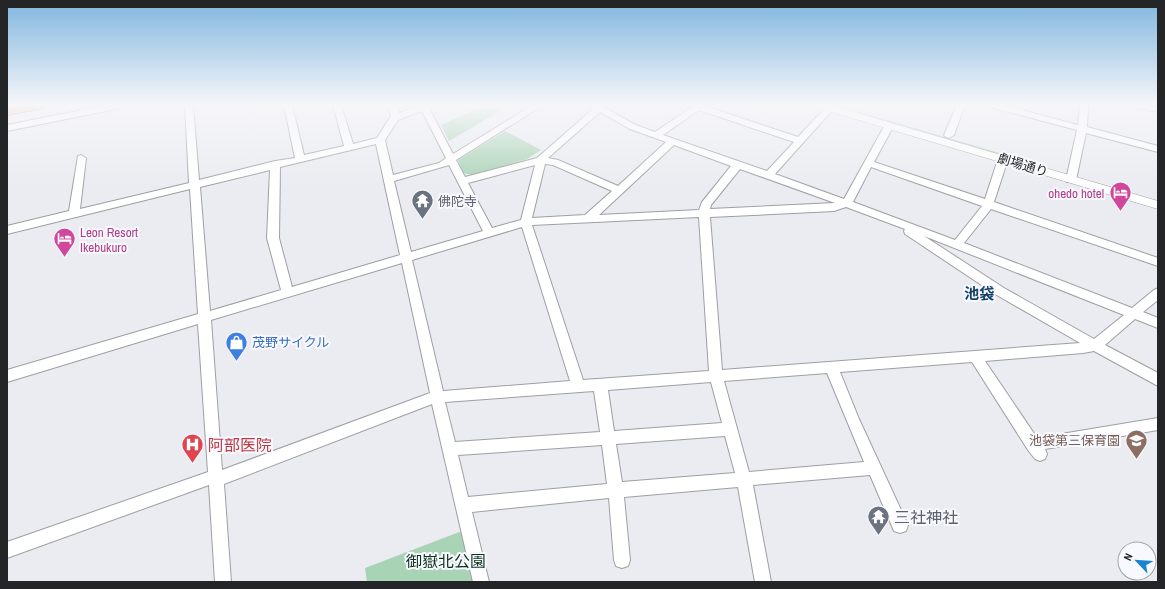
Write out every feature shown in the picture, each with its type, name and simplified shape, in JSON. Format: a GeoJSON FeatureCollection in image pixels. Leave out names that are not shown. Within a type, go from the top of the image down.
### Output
{"type":"FeatureCollection","features":[{"type":"Feature","properties":{"kind":"street"},"geometry":{"type":"LineString","coordinates":[[191,132],[223,582]]}},
{"type":"Feature","properties":{"kind":"street"},"geometry":{"type":"LineString","coordinates":[[294,132],[300,159]]}},
{"type":"Feature","properties":{"kind":"street"},"geometry":{"type":"LineString","coordinates":[[345,132],[349,147]]}},
{"type":"Feature","properties":{"kind":"street"},"geometry":{"type":"LineString","coordinates":[[7,230],[275,164],[380,140],[385,132]]}},
{"type":"Feature","properties":{"kind":"street"},"geometry":{"type":"LineString","coordinates":[[439,132],[489,233]]}},
{"type":"Feature","properties":{"kind":"street"},"geometry":{"type":"LineString","coordinates":[[389,179],[442,165],[494,132]]}},
{"type":"Feature","properties":{"kind":"street"},"geometry":{"type":"LineString","coordinates":[[569,132],[540,160],[526,222],[578,386]]}},
{"type":"Feature","properties":{"kind":"street"},"geometry":{"type":"LineString","coordinates":[[649,132],[896,221],[1135,313],[1158,324]]}},
{"type":"Feature","properties":{"kind":"street"},"geometry":{"type":"LineString","coordinates":[[656,135],[660,132]]}},
{"type":"Feature","properties":{"kind":"street"},"geometry":{"type":"LineString","coordinates":[[776,132],[801,141]]}},
{"type":"Feature","properties":{"kind":"street"},"geometry":{"type":"LineString","coordinates":[[769,175],[809,132]]}},
{"type":"Feature","properties":{"kind":"street"},"geometry":{"type":"LineString","coordinates":[[7,376],[526,222],[834,207],[847,203],[885,132]]}},
{"type":"Feature","properties":{"kind":"street","name":"劇場通り"},"geometry":{"type":"LineString","coordinates":[[914,132],[1003,159],[1158,197]]}},
{"type":"Feature","properties":{"kind":"street","name":"劇場通り"},"geometry":{"type":"LineString","coordinates":[[940,132],[1158,205]]}},
{"type":"Feature","properties":{"kind":"street"},"geometry":{"type":"LineString","coordinates":[[1072,176],[1081,132]]}},
{"type":"Feature","properties":{"kind":"street"},"geometry":{"type":"LineString","coordinates":[[1099,132],[1158,148]]}},
{"type":"Feature","properties":{"kind":"street"},"geometry":{"type":"LineString","coordinates":[[380,140],[481,582]]}},
{"type":"Feature","properties":{"kind":"street"},"geometry":{"type":"LineString","coordinates":[[588,219],[673,141]]}},
{"type":"Feature","properties":{"kind":"street"},"geometry":{"type":"LineString","coordinates":[[74,213],[81,158]]}},
{"type":"Feature","properties":{"kind":"street"},"geometry":{"type":"LineString","coordinates":[[957,245],[988,205],[1003,159]]}},
{"type":"Feature","properties":{"kind":"street"},"geometry":{"type":"LineString","coordinates":[[463,181],[540,160],[555,162],[619,190]]}},
{"type":"Feature","properties":{"kind":"street"},"geometry":{"type":"LineString","coordinates":[[868,163],[1158,262]]}},
{"type":"Feature","properties":{"kind":"street"},"geometry":{"type":"LineString","coordinates":[[275,164],[273,238],[288,292]]}},
{"type":"Feature","properties":{"kind":"street"},"geometry":{"type":"LineString","coordinates":[[738,164],[706,204],[704,214],[716,376],[744,479],[763,582]]}},
{"type":"Feature","properties":{"kind":"street"},"geometry":{"type":"LineString","coordinates":[[896,221],[926,244],[1033,311],[1158,380]]}},
{"type":"Feature","properties":{"kind":"street"},"geometry":{"type":"LineString","coordinates":[[7,550],[215,478],[429,399],[438,397],[600,384],[1083,348],[1096,346],[1158,293]]}},
{"type":"Feature","properties":{"kind":"street"},"geometry":{"type":"LineString","coordinates":[[975,356],[1036,449],[1158,424]]}},
{"type":"Feature","properties":{"kind":"street"},"geometry":{"type":"LineString","coordinates":[[831,367],[900,525]]}},
{"type":"Feature","properties":{"kind":"street"},"geometry":{"type":"LineString","coordinates":[[600,384],[616,490],[622,560]]}},
{"type":"Feature","properties":{"kind":"street"},"geometry":{"type":"LineString","coordinates":[[450,449],[731,429]]}},
{"type":"Feature","properties":{"kind":"street"},"geometry":{"type":"LineString","coordinates":[[463,505],[616,490],[874,468]]}},
{"type":"Feature","properties":{"kind":"green space"},"geometry":{"type":"Polygon","coordinates":[[[445,132],[464,132],[449,141],[445,132]]]}},
{"type":"Feature","properties":{"kind":"green space"},"geometry":{"type":"Polygon","coordinates":[[[503,132],[508,132],[541,150],[527,159],[472,175],[463,173],[458,160],[503,132]]]}},
{"type":"Feature","properties":{"kind":"green space"},"geometry":{"type":"Polygon","coordinates":[[[924,132],[929,132],[1047,167],[1047,169],[924,132]]]}},
{"type":"Feature","properties":{"kind":"green space","name":"御嶽北公園"},"geometry":{"type":"Polygon","coordinates":[[[462,531],[475,582],[367,582],[365,568],[462,531]]]}},
{"type":"Feature","properties":{"kind":"place","name":"ohedo hotel"},"geometry":{"type":"Point","coordinates":[1120,212]}},
{"type":"Feature","properties":{"kind":"place","name":"佛陀寺"},"geometry":{"type":"Point","coordinates":[422,220]}},
{"type":"Feature","properties":{"kind":"place","name":"Leon Resort Ikebukuro"},"geometry":{"type":"Point","coordinates":[65,258]}},
{"type":"Feature","properties":{"kind":"place","name":"茂野サイクル"},"geometry":{"type":"Point","coordinates":[237,362]}},
{"type":"Feature","properties":{"kind":"place","name":"池袋第三保育園"},"geometry":{"type":"Point","coordinates":[1136,460]}},
{"type":"Feature","properties":{"kind":"place","name":"阿部医院"},"geometry":{"type":"Point","coordinates":[193,464]}},
{"type":"Feature","properties":{"kind":"place","name":"三社神社"},"geometry":{"type":"Point","coordinates":[878,536]}},
{"type":"Feature","properties":{"kind":"district","name":"池袋"},"geometry":{"type":"Point","coordinates":[979,293]}}]}
